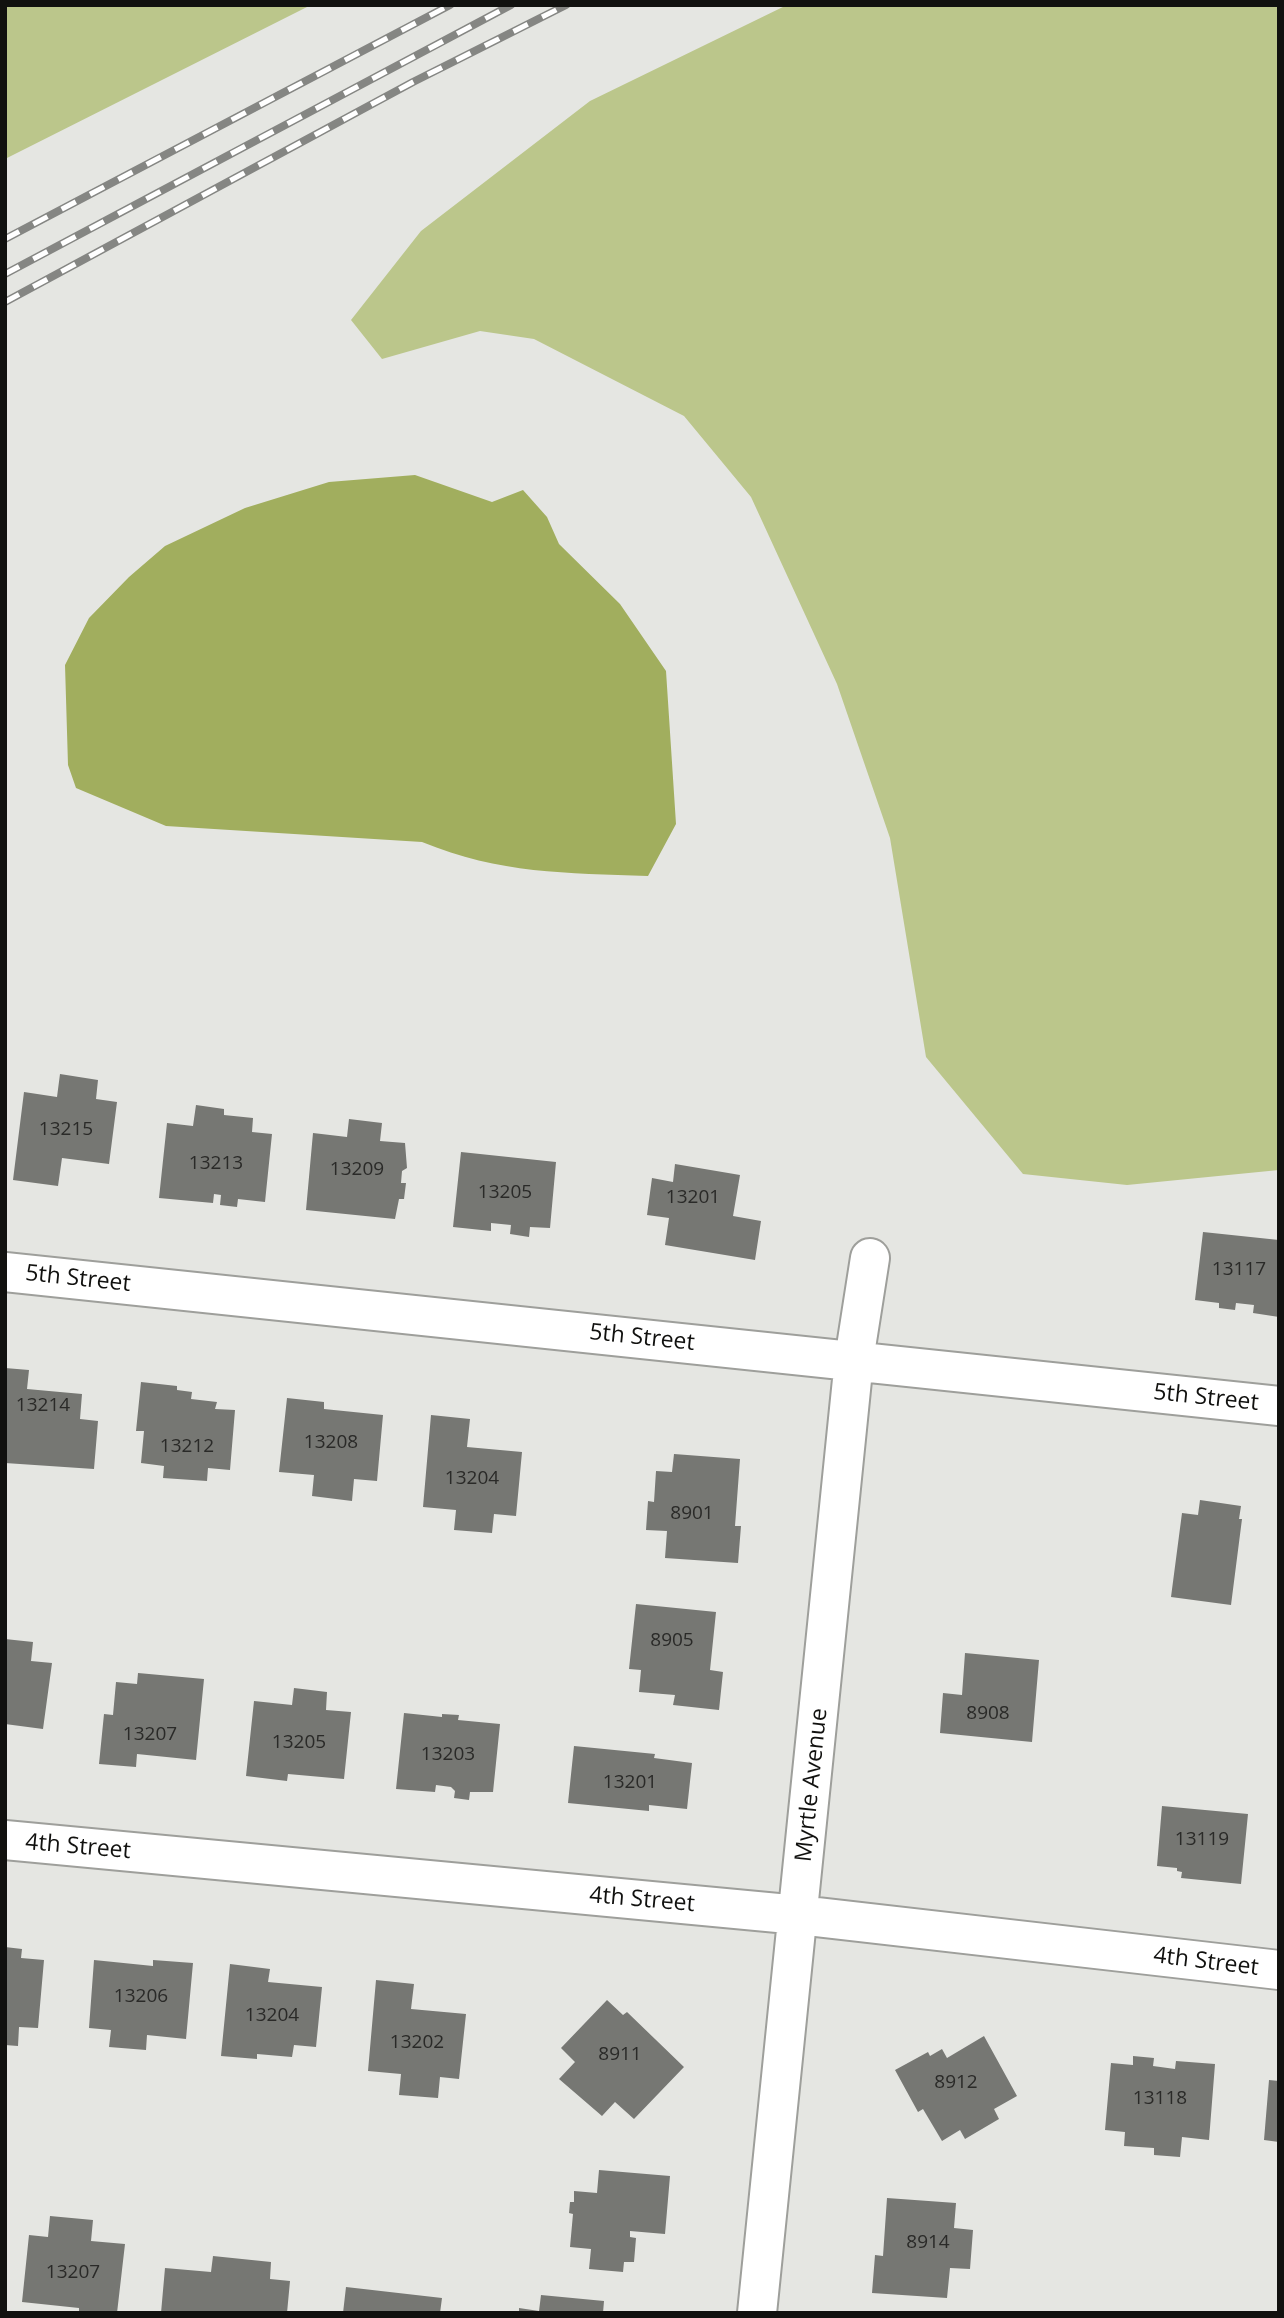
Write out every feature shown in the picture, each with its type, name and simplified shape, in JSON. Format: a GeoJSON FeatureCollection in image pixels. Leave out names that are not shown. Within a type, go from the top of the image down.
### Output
{"type":"FeatureCollection","features":[{"type":"Feature","properties":{"kind":"street","name":"Myrtle Avenue"},"geometry":{"type":"LineString","coordinates":[[757,2313],[854,1360],[870,1258]]}},
{"type":"Feature","properties":{"kind":"street","name":"5th Street"},"geometry":{"type":"LineString","coordinates":[[5,1272],[1279,1406]]}},
{"type":"Feature","properties":{"kind":"street","name":"4th Street"},"geometry":{"type":"LineString","coordinates":[[5,1840],[799,1915],[1279,1970]]}},
{"type":"Feature","properties":{"kind":"shaded area"},"geometry":{"type":"Polygon","coordinates":[[[5,5],[311,5],[5,159],[5,5]]]}},
{"type":"Feature","properties":{"kind":"shaded area"},"geometry":{"type":"Polygon","coordinates":[[[787,5],[1279,5],[1279,1170],[1127,1185],[1023,1174],[926,1057],[890,838],[837,684],[751,497],[684,416],[534,339],[480,331],[382,359],[351,320],[421,231],[590,101],[787,5]]]}},
{"type":"Feature","properties":{"kind":"shaded area"},"geometry":{"type":"Polygon","coordinates":[[[415,475],[492,502],[523,490],[547,517],[559,544],[620,604],[666,671],[676,824],[648,876],[561,872],[506,866],[451,853],[422,842],[166,826],[76,788],[68,765],[65,665],[89,618],[129,577],[165,546],[245,508],[329,482],[415,475]]]}},
{"type":"Feature","properties":{"kind":"building"},"geometry":{"type":"Polygon","coordinates":[[[60,1074],[98,1080],[96,1099],[117,1102],[109,1164],[62,1158],[58,1186],[13,1180],[24,1092],[57,1097],[60,1074]]]}},
{"type":"Feature","properties":{"kind":"building"},"geometry":{"type":"Polygon","coordinates":[[[196,1105],[224,1109],[224,1115],[253,1118],[252,1132],[272,1134],[265,1202],[238,1199],[237,1207],[220,1205],[221,1195],[214,1194],[213,1203],[159,1198],[167,1123],[193,1126],[196,1105]]]}},
{"type":"Feature","properties":{"kind":"building"},"geometry":{"type":"Polygon","coordinates":[[[349,1119],[382,1123],[380,1141],[405,1143],[407,1168],[402,1171],[401,1183],[406,1183],[404,1199],[399,1199],[395,1219],[306,1210],[313,1133],[347,1137],[349,1119]]]}},
{"type":"Feature","properties":{"kind":"building"},"geometry":{"type":"Polygon","coordinates":[[[461,1152],[556,1162],[550,1228],[530,1227],[529,1237],[510,1234],[511,1225],[491,1223],[491,1231],[453,1227],[461,1152]]]}},
{"type":"Feature","properties":{"kind":"building"},"geometry":{"type":"Polygon","coordinates":[[[675,1164],[740,1175],[733,1216],[761,1221],[755,1260],[665,1245],[669,1218],[647,1215],[652,1178],[673,1182],[675,1164]]]}},
{"type":"Feature","properties":{"kind":"building"},"geometry":{"type":"Polygon","coordinates":[[[1203,1232],[1279,1240],[1279,1317],[1253,1313],[1254,1305],[1236,1303],[1235,1310],[1219,1308],[1219,1303],[1195,1300],[1203,1232]]]}},
{"type":"Feature","properties":{"kind":"building"},"geometry":{"type":"Polygon","coordinates":[[[5,1368],[29,1370],[27,1389],[82,1394],[80,1419],[98,1421],[94,1469],[5,1463],[5,1368]]]}},
{"type":"Feature","properties":{"kind":"building"},"geometry":{"type":"Polygon","coordinates":[[[141,1382],[177,1386],[177,1390],[192,1392],[191,1399],[217,1402],[215,1409],[235,1410],[230,1470],[208,1468],[207,1481],[163,1478],[164,1466],[141,1463],[144,1431],[136,1431],[141,1382]]]}},
{"type":"Feature","properties":{"kind":"building"},"geometry":{"type":"Polygon","coordinates":[[[287,1398],[324,1402],[324,1409],[383,1415],[377,1481],[354,1479],[352,1501],[312,1496],[314,1475],[279,1472],[287,1398]]]}},
{"type":"Feature","properties":{"kind":"building"},"geometry":{"type":"Polygon","coordinates":[[[431,1415],[470,1419],[467,1447],[522,1452],[516,1516],[494,1514],[492,1533],[454,1530],[456,1510],[423,1507],[431,1415]]]}},
{"type":"Feature","properties":{"kind":"building"},"geometry":{"type":"Polygon","coordinates":[[[674,1454],[740,1459],[735,1526],[741,1526],[738,1563],[665,1558],[667,1531],[646,1530],[648,1501],[654,1502],[656,1471],[672,1472],[674,1454]]]}},
{"type":"Feature","properties":{"kind":"building"},"geometry":{"type":"Polygon","coordinates":[[[1200,1500],[1241,1506],[1239,1519],[1242,1519],[1231,1605],[1171,1597],[1182,1513],[1198,1515],[1200,1500]]]}},
{"type":"Feature","properties":{"kind":"building"},"geometry":{"type":"Polygon","coordinates":[[[636,1604],[716,1612],[710,1670],[723,1672],[719,1710],[673,1705],[675,1695],[639,1692],[641,1670],[629,1669],[636,1604]]]}},
{"type":"Feature","properties":{"kind":"building"},"geometry":{"type":"Polygon","coordinates":[[[5,1639],[33,1642],[31,1661],[52,1663],[43,1729],[5,1724],[5,1639]]]}},
{"type":"Feature","properties":{"kind":"building"},"geometry":{"type":"Polygon","coordinates":[[[965,1653],[1039,1660],[1032,1742],[940,1733],[943,1693],[962,1695],[965,1653]]]}},
{"type":"Feature","properties":{"kind":"building"},"geometry":{"type":"Polygon","coordinates":[[[138,1673],[204,1679],[196,1760],[137,1754],[136,1767],[99,1764],[104,1714],[113,1715],[116,1682],[137,1684],[138,1673]]]}},
{"type":"Feature","properties":{"kind":"building"},"geometry":{"type":"Polygon","coordinates":[[[294,1688],[327,1692],[326,1710],[351,1712],[344,1779],[288,1774],[287,1781],[246,1776],[254,1701],[292,1705],[294,1688]]]}},
{"type":"Feature","properties":{"kind":"building"},"geometry":{"type":"Polygon","coordinates":[[[404,1713],[442,1717],[442,1714],[459,1715],[458,1720],[500,1724],[493,1792],[470,1792],[469,1800],[454,1798],[455,1791],[451,1787],[436,1785],[435,1792],[396,1789],[404,1713]]]}},
{"type":"Feature","properties":{"kind":"building"},"geometry":{"type":"Polygon","coordinates":[[[574,1746],[655,1754],[654,1758],[692,1763],[687,1809],[649,1805],[649,1811],[568,1803],[574,1746]]]}},
{"type":"Feature","properties":{"kind":"building"},"geometry":{"type":"Polygon","coordinates":[[[1162,1806],[1248,1814],[1241,1884],[1181,1878],[1182,1872],[1177,1871],[1177,1868],[1157,1866],[1162,1806]]]}},
{"type":"Feature","properties":{"kind":"building"},"geometry":{"type":"Polygon","coordinates":[[[5,1947],[22,1949],[21,1958],[44,1960],[38,2028],[19,2027],[18,2046],[5,2045],[5,1947]]]}},
{"type":"Feature","properties":{"kind":"building"},"geometry":{"type":"Polygon","coordinates":[[[94,1960],[153,1966],[153,1960],[193,1963],[186,2039],[147,2035],[146,2050],[109,2047],[111,2030],[89,2028],[94,1960]]]}},
{"type":"Feature","properties":{"kind":"building"},"geometry":{"type":"Polygon","coordinates":[[[230,1964],[270,1969],[268,1982],[322,1987],[316,2047],[294,2045],[292,2057],[257,2054],[257,2059],[221,2056],[230,1964]]]}},
{"type":"Feature","properties":{"kind":"building"},"geometry":{"type":"Polygon","coordinates":[[[376,1980],[414,1984],[411,2009],[466,2014],[459,2079],[440,2077],[438,2098],[399,2095],[401,2074],[368,2071],[376,1980]]]}},
{"type":"Feature","properties":{"kind":"building"},"geometry":{"type":"Polygon","coordinates":[[[607,2000],[623,2015],[627,2012],[684,2067],[634,2119],[615,2102],[602,2116],[559,2079],[575,2062],[561,2048],[607,2000]]]}},
{"type":"Feature","properties":{"kind":"building"},"geometry":{"type":"Polygon","coordinates":[[[984,2036],[1017,2096],[994,2109],[999,2119],[965,2139],[960,2130],[942,2141],[923,2109],[918,2112],[895,2070],[928,2052],[930,2056],[942,2049],[947,2058],[984,2036]]]}},
{"type":"Feature","properties":{"kind":"building"},"geometry":{"type":"Polygon","coordinates":[[[1133,2056],[1154,2058],[1153,2066],[1175,2069],[1176,2061],[1215,2064],[1209,2140],[1182,2137],[1180,2157],[1154,2155],[1154,2148],[1124,2146],[1125,2132],[1105,2130],[1111,2063],[1133,2065],[1133,2056]]]}},
{"type":"Feature","properties":{"kind":"building"},"geometry":{"type":"Polygon","coordinates":[[[1269,2080],[1279,2081],[1279,2142],[1264,2140],[1269,2080]]]}},
{"type":"Feature","properties":{"kind":"building"},"geometry":{"type":"Polygon","coordinates":[[[599,2170],[670,2176],[665,2234],[630,2231],[630,2237],[636,2238],[634,2262],[624,2262],[623,2272],[589,2269],[591,2249],[570,2247],[573,2214],[569,2213],[570,2202],[574,2202],[574,2191],[597,2193],[599,2170]]]}},
{"type":"Feature","properties":{"kind":"building"},"geometry":{"type":"Polygon","coordinates":[[[887,2198],[956,2203],[954,2228],[973,2230],[970,2269],[950,2268],[947,2298],[872,2293],[875,2255],[883,2256],[887,2198]]]}},
{"type":"Feature","properties":{"kind":"building"},"geometry":{"type":"Polygon","coordinates":[[[50,2216],[93,2220],[91,2241],[125,2244],[117,2313],[79,2313],[79,2308],[22,2302],[29,2235],[48,2237],[50,2216]]]}},
{"type":"Feature","properties":{"kind":"building"},"geometry":{"type":"Polygon","coordinates":[[[213,2256],[271,2262],[270,2279],[290,2281],[287,2313],[161,2313],[165,2268],[211,2272],[213,2256]]]}},
{"type":"Feature","properties":{"kind":"building"},"geometry":{"type":"Polygon","coordinates":[[[346,2287],[442,2298],[440,2313],[343,2313],[346,2287]]]}},
{"type":"Feature","properties":{"kind":"building"},"geometry":{"type":"Polygon","coordinates":[[[541,2295],[604,2301],[603,2313],[519,2313],[519,2308],[539,2311],[541,2295]]]}},
{"type":"Feature","properties":{"kind":"railway"},"geometry":{"type":"LineString","coordinates":[[5,239],[450,5]]}},
{"type":"Feature","properties":{"kind":"railway"},"geometry":{"type":"LineString","coordinates":[[5,274],[511,5]]}},
{"type":"Feature","properties":{"kind":"railway"},"geometry":{"type":"LineString","coordinates":[[5,302],[413,82],[566,5]]}}]}
